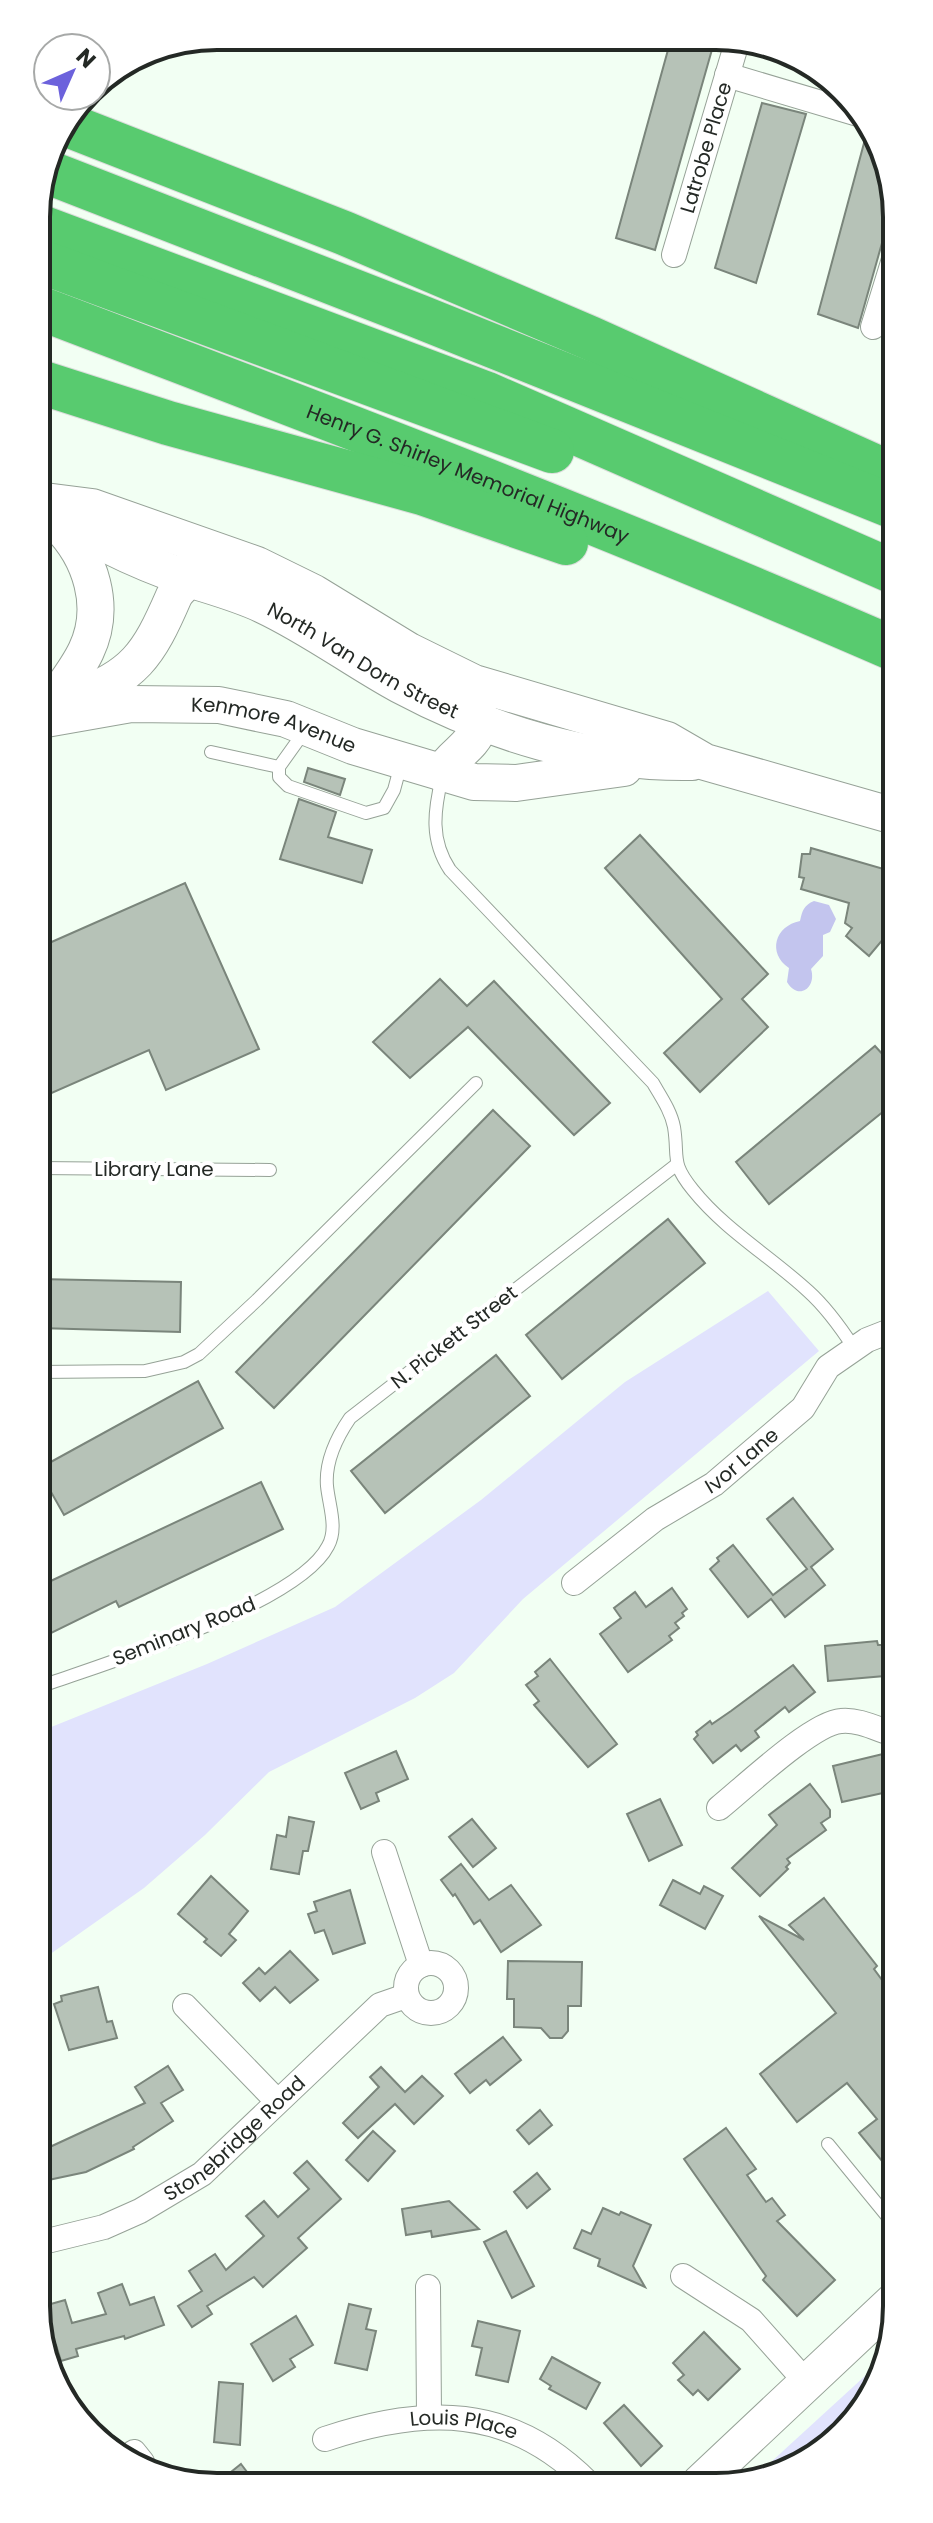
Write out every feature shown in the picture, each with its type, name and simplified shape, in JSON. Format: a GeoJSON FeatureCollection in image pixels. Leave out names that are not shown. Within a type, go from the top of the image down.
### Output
{"type":"FeatureCollection","features":[{"type":"Feature","properties":{"kind":"highway"},"geometry":{"type":"LineString","coordinates":[[88,112],[125,147]]}},
{"type":"Feature","properties":{"kind":"highway"},"geometry":{"type":"LineString","coordinates":[[76,126],[344,233],[883,470]]}},
{"type":"Feature","properties":{"kind":"highway"},"geometry":{"type":"LineString","coordinates":[[56,175],[883,503]]}},
{"type":"Feature","properties":{"kind":"highway"},"geometry":{"type":"LineString","coordinates":[[50,230],[485,393],[883,568]]}},
{"type":"Feature","properties":{"kind":"highway"},"geometry":{"type":"LineString","coordinates":[[50,265],[433,409],[883,569]]}},
{"type":"Feature","properties":{"kind":"highway","name":"Henry G. Shirley Memorial Highway"},"geometry":{"type":"LineString","coordinates":[[50,312],[308,410],[771,596],[883,644]]}},
{"type":"Feature","properties":{"kind":"highway"},"geometry":{"type":"LineString","coordinates":[[50,385],[168,423],[422,493],[556,539],[689,591],[771,596]]}},
{"type":"Feature","properties":{"kind":"street","name":"Latrobe Place"},"geometry":{"type":"LineString","coordinates":[[674,255],[734,51]]}},
{"type":"Feature","properties":{"kind":"street"},"geometry":{"type":"LineString","coordinates":[[727,75],[844,110]]}},
{"type":"Feature","properties":{"kind":"street"},"geometry":{"type":"LineString","coordinates":[[873,327],[883,295]]}},
{"type":"Feature","properties":{"kind":"street","name":"North Van Dorn Street"},"geometry":{"type":"LineString","coordinates":[[50,503],[92,507],[287,578],[409,651],[474,683],[667,740],[705,762],[883,813]]}},
{"type":"Feature","properties":{"kind":"street","name":"North Van Dorn Street"},"geometry":{"type":"LineString","coordinates":[[50,511],[81,533],[124,554],[259,603],[295,621],[397,683],[479,721],[583,751],[663,763],[705,762]]}},
{"type":"Feature","properties":{"kind":"street"},"geometry":{"type":"LineString","coordinates":[[50,515],[80,553],[92,583],[96,612],[92,637],[81,662],[50,706]]}},
{"type":"Feature","properties":{"kind":"street","name":"Kenmore Avenue"},"geometry":{"type":"LineString","coordinates":[[50,713],[70,699],[111,683],[139,660],[154,641],[176,592],[189,579],[202,545]]}},
{"type":"Feature","properties":{"kind":"street","name":"Kenmore Avenue"},"geometry":{"type":"LineString","coordinates":[[99,708],[134,689],[153,673],[169,652],[191,599],[189,579]]}},
{"type":"Feature","properties":{"kind":"street"},"geometry":{"type":"LineString","coordinates":[[442,773],[447,763],[471,741],[479,721],[474,683]]}},
{"type":"Feature","properties":{"kind":"street","name":"Kenmore Avenue"},"geometry":{"type":"LineString","coordinates":[[50,719],[131,704],[219,705],[254,710],[308,727],[353,746],[474,782],[516,783],[623,768],[705,762]]}},
{"type":"Feature","properties":{"kind":"street","name":"Ivor Lane"},"geometry":{"type":"LineString","coordinates":[[574,1583],[655,1519],[714,1484],[803,1408],[828,1367],[854,1348],[883,1335]]}},
{"type":"Feature","properties":{"kind":"street"},"geometry":{"type":"LineString","coordinates":[[719,1808],[812,1733],[837,1721],[852,1721],[883,1731]]}},
{"type":"Feature","properties":{"kind":"street"},"geometry":{"type":"LineString","coordinates":[[384,1852],[421,1965]]}},
{"type":"Feature","properties":{"kind":"street"},"geometry":{"type":"LineString","coordinates":[[421,1965],[442,1966],[453,1975],[457,1988],[454,2000],[444,2011],[431,2014],[406,1996],[406,1980],[421,1965]]}},
{"type":"Feature","properties":{"kind":"street","name":"Stonebridge Road"},"geometry":{"type":"LineString","coordinates":[[50,2240],[104,2227],[172,2194],[202,2174],[380,2005],[406,1996]]}},
{"type":"Feature","properties":{"kind":"street"},"geometry":{"type":"LineString","coordinates":[[185,2006],[277,2101]]}},
{"type":"Feature","properties":{"kind":"street"},"geometry":{"type":"LineString","coordinates":[[683,2276],[751,2320],[807,2383]]}},
{"type":"Feature","properties":{"kind":"street"},"geometry":{"type":"LineString","coordinates":[[428,2287],[429,2416]]}},
{"type":"Feature","properties":{"kind":"street"},"geometry":{"type":"LineString","coordinates":[[711,2473],[883,2311]]}},
{"type":"Feature","properties":{"kind":"street","name":"Louis Place"},"geometry":{"type":"LineString","coordinates":[[325,2439],[395,2419],[429,2416],[476,2421],[515,2433],[544,2447],[576,2473]]}},
{"type":"Feature","properties":{"kind":"lane"},"geometry":{"type":"LineString","coordinates":[[308,727],[279,767],[279,777],[288,786],[366,813],[384,808],[394,790],[401,761]]}},
{"type":"Feature","properties":{"kind":"lane"},"geometry":{"type":"LineString","coordinates":[[211,752],[279,767]]}},
{"type":"Feature","properties":{"kind":"lane"},"geometry":{"type":"LineString","coordinates":[[442,773],[434,813],[440,855],[450,870],[653,1083],[674,1126],[676,1165],[691,1189],[714,1214],[809,1292],[854,1348]]}},
{"type":"Feature","properties":{"kind":"lane"},"geometry":{"type":"LineString","coordinates":[[50,1372],[145,1371],[192,1357],[257,1300],[476,1083]]}},
{"type":"Feature","properties":{"kind":"lane","name":"N. Pickett Street"},"geometry":{"type":"LineString","coordinates":[[321,1558],[330,1543],[333,1515],[327,1484],[328,1470],[334,1444],[350,1418],[676,1165]]}},
{"type":"Feature","properties":{"kind":"lane","name":"Library Lane"},"geometry":{"type":"LineString","coordinates":[[50,1168],[270,1170]]}},
{"type":"Feature","properties":{"kind":"lane","name":"Seminary Road"},"geometry":{"type":"LineString","coordinates":[[50,1683],[253,1605],[297,1578],[321,1558]]}},
{"type":"Feature","properties":{"kind":"lane"},"geometry":{"type":"LineString","coordinates":[[828,2144],[883,2211]]}},
{"type":"Feature","properties":{"kind":"shaded area"},"geometry":{"type":"Polygon","coordinates":[[[814,901],[829,905],[836,919],[830,932],[823,935],[823,956],[811,969],[809,986],[796,991],[787,982],[789,968],[778,955],[777,941],[785,928],[800,921],[804,909],[814,901]]]}},
{"type":"Feature","properties":{"kind":"shaded area"},"geometry":{"type":"Polygon","coordinates":[[[768,1291],[819,1351],[523,1599],[454,1673],[415,1698],[269,1772],[205,1835],[144,1888],[50,1954],[50,1728],[207,1664],[335,1607],[481,1500],[625,1382],[768,1291]]]}},
{"type":"Feature","properties":{"kind":"shaded area"},"geometry":{"type":"Polygon","coordinates":[[[869,2372],[849,2408],[818,2439],[800,2451],[768,2465],[869,2372]]]}},
{"type":"Feature","properties":{"kind":"building"},"geometry":{"type":"Polygon","coordinates":[[[668,50],[712,50],[655,250],[616,238],[668,50]]]}},
{"type":"Feature","properties":{"kind":"building"},"geometry":{"type":"Polygon","coordinates":[[[762,103],[806,114],[756,283],[715,268],[762,103]]]}},
{"type":"Feature","properties":{"kind":"building"},"geometry":{"type":"Polygon","coordinates":[[[865,140],[880,184],[883,239],[858,328],[818,314],[865,140]]]}},
{"type":"Feature","properties":{"kind":"building"},"geometry":{"type":"Polygon","coordinates":[[[308,768],[345,779],[340,795],[304,782],[308,768]]]}},
{"type":"Feature","properties":{"kind":"building"},"geometry":{"type":"Polygon","coordinates":[[[299,799],[336,812],[328,837],[372,850],[362,883],[280,859],[299,799]]]}},
{"type":"Feature","properties":{"kind":"building"},"geometry":{"type":"Polygon","coordinates":[[[640,835],[768,974],[742,999],[768,1027],[700,1092],[664,1053],[722,999],[605,868],[640,835]]]}},
{"type":"Feature","properties":{"kind":"building"},"geometry":{"type":"Polygon","coordinates":[[[811,848],[883,869],[883,939],[869,956],[846,936],[852,928],[845,923],[849,903],[801,889],[804,878],[799,877],[802,854],[810,854],[811,848]]]}},
{"type":"Feature","properties":{"kind":"building"},"geometry":{"type":"Polygon","coordinates":[[[185,883],[259,1049],[166,1090],[149,1050],[50,1094],[50,943],[185,883]]]}},
{"type":"Feature","properties":{"kind":"building"},"geometry":{"type":"Polygon","coordinates":[[[440,979],[467,1006],[494,981],[610,1103],[574,1135],[468,1027],[410,1078],[373,1042],[440,979]]]}},
{"type":"Feature","properties":{"kind":"building"},"geometry":{"type":"Polygon","coordinates":[[[875,1046],[883,1055],[883,1112],[769,1204],[736,1162],[875,1046]]]}},
{"type":"Feature","properties":{"kind":"building"},"geometry":{"type":"Polygon","coordinates":[[[493,1110],[530,1146],[274,1408],[236,1372],[493,1110]]]}},
{"type":"Feature","properties":{"kind":"building"},"geometry":{"type":"Polygon","coordinates":[[[668,1219],[705,1263],[562,1379],[526,1335],[668,1219]]]}},
{"type":"Feature","properties":{"kind":"building"},"geometry":{"type":"Polygon","coordinates":[[[50,1279],[181,1282],[180,1332],[50,1328],[50,1279]]]}},
{"type":"Feature","properties":{"kind":"building"},"geometry":{"type":"Polygon","coordinates":[[[496,1355],[530,1396],[385,1513],[351,1471],[496,1355]]]}},
{"type":"Feature","properties":{"kind":"building"},"geometry":{"type":"Polygon","coordinates":[[[198,1381],[223,1428],[64,1515],[50,1490],[50,1462],[198,1381]]]}},
{"type":"Feature","properties":{"kind":"building"},"geometry":{"type":"Polygon","coordinates":[[[261,1482],[283,1529],[119,1607],[116,1601],[50,1634],[50,1581],[261,1482]]]}},
{"type":"Feature","properties":{"kind":"building"},"geometry":{"type":"Polygon","coordinates":[[[793,1498],[833,1549],[811,1567],[825,1585],[785,1617],[771,1599],[748,1617],[710,1569],[719,1561],[717,1558],[733,1545],[773,1595],[807,1569],[767,1519],[793,1498]]]}},
{"type":"Feature","properties":{"kind":"building"},"geometry":{"type":"Polygon","coordinates":[[[672,1588],[687,1609],[675,1623],[679,1628],[669,1636],[672,1640],[628,1672],[600,1634],[621,1618],[614,1608],[635,1592],[646,1607],[672,1588]]]}},
{"type":"Feature","properties":{"kind":"building"},"geometry":{"type":"Polygon","coordinates":[[[877,1641],[878,1645],[883,1645],[883,1676],[828,1681],[825,1646],[877,1641]]]}},
{"type":"Feature","properties":{"kind":"building"},"geometry":{"type":"Polygon","coordinates":[[[550,1659],[617,1744],[588,1767],[534,1705],[539,1701],[526,1685],[538,1676],[535,1672],[550,1659]]]}},
{"type":"Feature","properties":{"kind":"building"},"geometry":{"type":"Polygon","coordinates":[[[793,1665],[815,1692],[789,1712],[785,1707],[755,1731],[759,1737],[741,1751],[736,1745],[713,1763],[694,1739],[698,1735],[696,1732],[731,1711],[793,1665]]]}},
{"type":"Feature","properties":{"kind":"building"},"geometry":{"type":"Polygon","coordinates":[[[396,1751],[408,1779],[376,1793],[379,1801],[361,1809],[345,1773],[396,1751]]]}},
{"type":"Feature","properties":{"kind":"building"},"geometry":{"type":"Polygon","coordinates":[[[883,1754],[883,1793],[842,1802],[833,1766],[883,1754]]]}},
{"type":"Feature","properties":{"kind":"building"},"geometry":{"type":"Polygon","coordinates":[[[810,1784],[830,1810],[830,1817],[821,1823],[826,1830],[787,1859],[790,1863],[786,1867],[788,1869],[760,1896],[732,1868],[777,1825],[769,1815],[810,1784]]]}},
{"type":"Feature","properties":{"kind":"building"},"geometry":{"type":"Polygon","coordinates":[[[660,1799],[682,1845],[649,1861],[627,1814],[660,1799]]]}},
{"type":"Feature","properties":{"kind":"building"},"geometry":{"type":"Polygon","coordinates":[[[289,1817],[314,1822],[308,1851],[303,1851],[299,1874],[271,1869],[277,1835],[286,1837],[289,1817]]]}},
{"type":"Feature","properties":{"kind":"building"},"geometry":{"type":"Polygon","coordinates":[[[472,1819],[496,1848],[473,1867],[449,1837],[472,1819]]]}},
{"type":"Feature","properties":{"kind":"building"},"geometry":{"type":"Polygon","coordinates":[[[461,1864],[489,1900],[511,1885],[541,1925],[501,1952],[480,1920],[474,1924],[455,1894],[453,1896],[441,1880],[461,1864]]]}},
{"type":"Feature","properties":{"kind":"building"},"geometry":{"type":"Polygon","coordinates":[[[211,1876],[248,1911],[229,1934],[236,1940],[221,1956],[178,1914],[211,1876]]]}},
{"type":"Feature","properties":{"kind":"building"},"geometry":{"type":"Polygon","coordinates":[[[673,1880],[700,1894],[704,1886],[723,1896],[705,1929],[660,1905],[673,1880]]]}},
{"type":"Feature","properties":{"kind":"building"},"geometry":{"type":"Polygon","coordinates":[[[350,1890],[365,1943],[333,1954],[324,1930],[315,1933],[308,1914],[317,1911],[314,1902],[350,1890]]]}},
{"type":"Feature","properties":{"kind":"building"},"geometry":{"type":"Polygon","coordinates":[[[824,1898],[877,1966],[874,1969],[883,1981],[883,2162],[859,2133],[877,2119],[847,2083],[797,2122],[760,2074],[836,2013],[759,1916],[804,1940],[789,1925],[824,1898]]]}},
{"type":"Feature","properties":{"kind":"building"},"geometry":{"type":"Polygon","coordinates":[[[290,1951],[318,1980],[290,2003],[275,1987],[260,2001],[243,1983],[259,1968],[265,1974],[290,1951]]]}},
{"type":"Feature","properties":{"kind":"building"},"geometry":{"type":"Polygon","coordinates":[[[508,1961],[582,1962],[581,2006],[568,2006],[568,2031],[562,2038],[550,2038],[541,2028],[514,2027],[514,1999],[507,1999],[508,1961]]]}},
{"type":"Feature","properties":{"kind":"building"},"geometry":{"type":"Polygon","coordinates":[[[98,1987],[107,2022],[112,2021],[117,2038],[69,2050],[54,2004],[62,2001],[61,1996],[98,1987]]]}},
{"type":"Feature","properties":{"kind":"building"},"geometry":{"type":"Polygon","coordinates":[[[503,2037],[521,2060],[490,2085],[486,2080],[470,2093],[455,2074],[503,2037]]]}},
{"type":"Feature","properties":{"kind":"building"},"geometry":{"type":"Polygon","coordinates":[[[168,2066],[183,2090],[161,2103],[173,2121],[134,2149],[86,2172],[50,2180],[50,2147],[145,2103],[135,2087],[168,2066]]]}},
{"type":"Feature","properties":{"kind":"building"},"geometry":{"type":"Polygon","coordinates":[[[381,2067],[405,2092],[422,2076],[443,2096],[414,2124],[395,2104],[358,2138],[343,2123],[379,2087],[370,2077],[381,2067]]]}},
{"type":"Feature","properties":{"kind":"building"},"geometry":{"type":"Polygon","coordinates":[[[540,2110],[552,2125],[529,2144],[517,2130],[540,2110]]]}},
{"type":"Feature","properties":{"kind":"building"},"geometry":{"type":"Polygon","coordinates":[[[726,2128],[756,2169],[747,2175],[766,2202],[772,2198],[785,2215],[777,2221],[835,2280],[797,2316],[763,2280],[766,2276],[684,2159],[726,2128]]]}},
{"type":"Feature","properties":{"kind":"building"},"geometry":{"type":"Polygon","coordinates":[[[373,2131],[395,2151],[368,2181],[346,2160],[373,2131]]]}},
{"type":"Feature","properties":{"kind":"building"},"geometry":{"type":"Polygon","coordinates":[[[307,2161],[341,2199],[298,2238],[307,2248],[263,2287],[254,2277],[207,2306],[212,2314],[192,2327],[178,2306],[202,2291],[189,2271],[215,2254],[226,2270],[264,2236],[246,2216],[264,2201],[278,2217],[309,2189],[294,2173],[307,2161]]]}},
{"type":"Feature","properties":{"kind":"building"},"geometry":{"type":"Polygon","coordinates":[[[537,2173],[550,2189],[527,2208],[514,2192],[537,2173]]]}},
{"type":"Feature","properties":{"kind":"building"},"geometry":{"type":"Polygon","coordinates":[[[449,2201],[479,2229],[432,2237],[431,2231],[406,2235],[402,2209],[449,2201]]]}},
{"type":"Feature","properties":{"kind":"building"},"geometry":{"type":"Polygon","coordinates":[[[603,2208],[651,2225],[633,2266],[645,2287],[598,2266],[600,2259],[574,2248],[582,2230],[591,2234],[603,2208]]]}},
{"type":"Feature","properties":{"kind":"building"},"geometry":{"type":"Polygon","coordinates":[[[506,2231],[534,2286],[512,2298],[484,2242],[506,2231]]]}},
{"type":"Feature","properties":{"kind":"building"},"geometry":{"type":"Polygon","coordinates":[[[122,2284],[130,2305],[154,2297],[164,2325],[125,2339],[124,2336],[76,2349],[78,2356],[61,2361],[53,2339],[50,2304],[65,2300],[72,2323],[106,2314],[98,2293],[122,2284]]]}},
{"type":"Feature","properties":{"kind":"building"},"geometry":{"type":"Polygon","coordinates":[[[349,2304],[371,2309],[366,2329],[376,2331],[367,2370],[335,2363],[349,2304]]]}},
{"type":"Feature","properties":{"kind":"building"},"geometry":{"type":"Polygon","coordinates":[[[296,2316],[313,2345],[290,2359],[295,2367],[273,2381],[251,2344],[296,2316]]]}},
{"type":"Feature","properties":{"kind":"building"},"geometry":{"type":"Polygon","coordinates":[[[478,2321],[520,2331],[508,2382],[476,2375],[482,2348],[472,2346],[478,2321]]]}},
{"type":"Feature","properties":{"kind":"building"},"geometry":{"type":"Polygon","coordinates":[[[704,2332],[740,2369],[708,2400],[698,2390],[693,2395],[678,2380],[684,2375],[673,2363],[704,2332]]]}},
{"type":"Feature","properties":{"kind":"building"},"geometry":{"type":"Polygon","coordinates":[[[552,2357],[600,2383],[586,2409],[549,2389],[551,2386],[540,2379],[552,2357]]]}},
{"type":"Feature","properties":{"kind":"building"},"geometry":{"type":"Polygon","coordinates":[[[219,2382],[243,2384],[240,2445],[214,2442],[219,2382]]]}},
{"type":"Feature","properties":{"kind":"building"},"geometry":{"type":"Polygon","coordinates":[[[624,2405],[662,2446],[641,2466],[604,2423],[624,2405]]]}},
{"type":"Feature","properties":{"kind":"building"},"geometry":{"type":"Polygon","coordinates":[[[241,2464],[248,2473],[230,2473],[241,2464]]]}}]}
